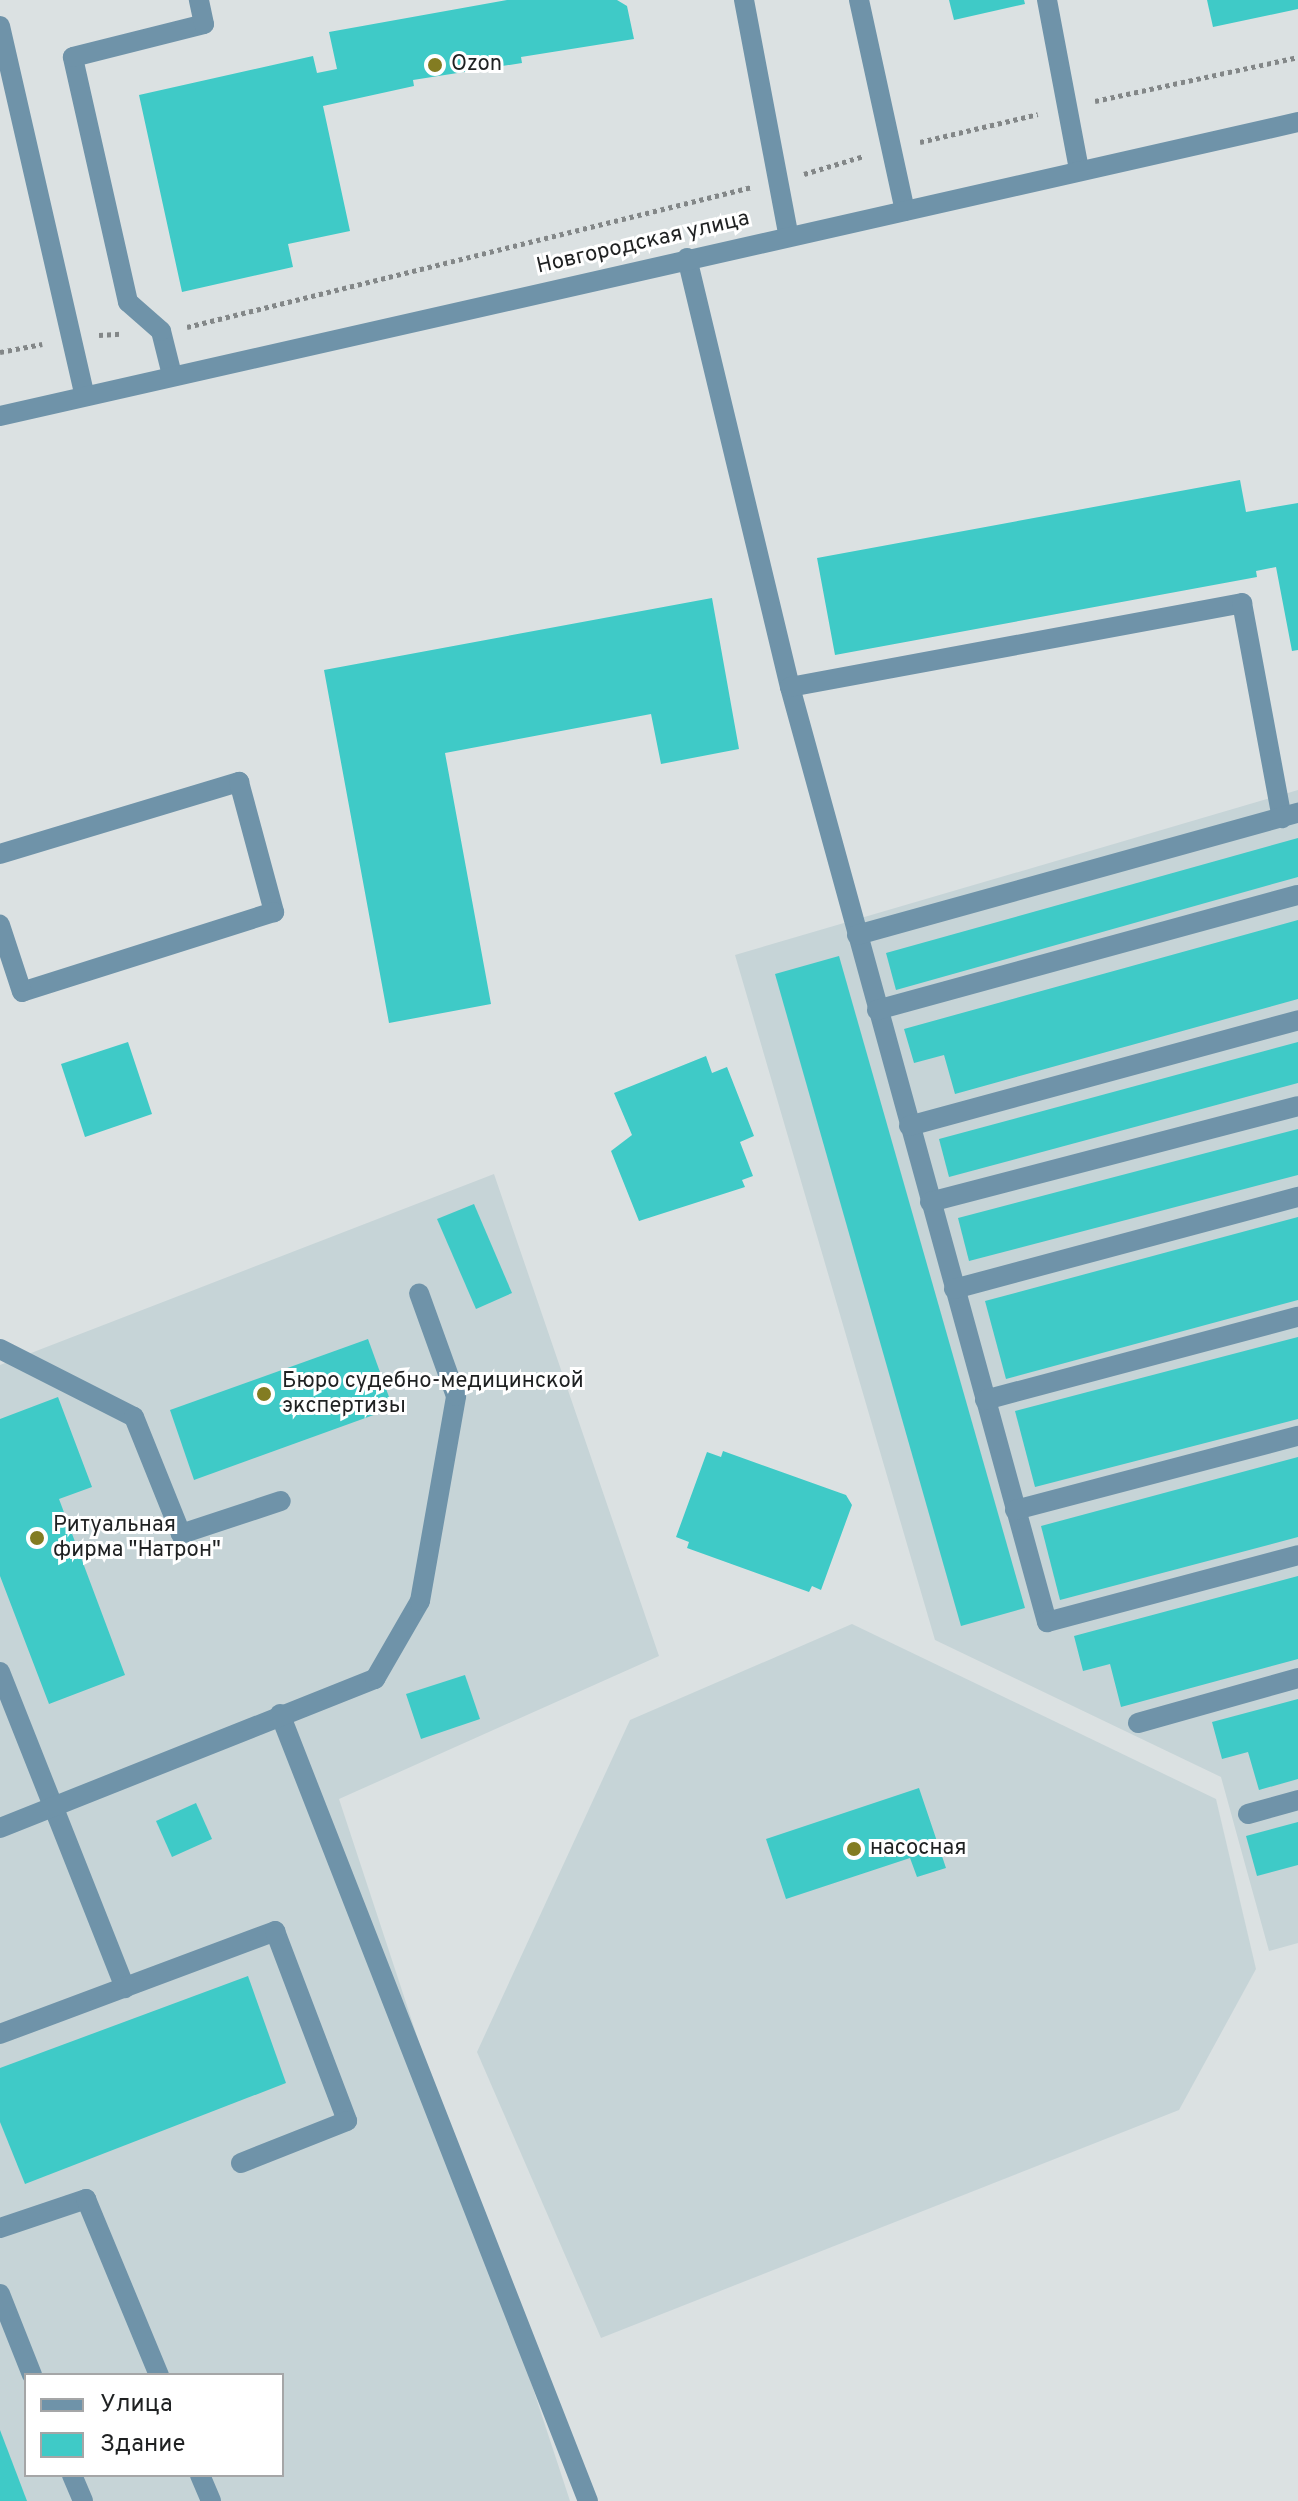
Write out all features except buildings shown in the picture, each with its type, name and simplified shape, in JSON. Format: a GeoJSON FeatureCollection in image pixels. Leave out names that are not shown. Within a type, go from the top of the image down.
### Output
{"type":"FeatureCollection","features":[{"type":"Feature","properties":{"kind":"street"},"geometry":{"type":"LineString","coordinates":[[172,375],[161,331],[128,302],[73,57],[204,24],[199,0]]}},
{"type":"Feature","properties":{"kind":"street"},"geometry":{"type":"LineString","coordinates":[[744,0],[781,181],[788,233]]}},
{"type":"Feature","properties":{"kind":"street"},"geometry":{"type":"LineString","coordinates":[[859,0],[889,149],[905,211]]}},
{"type":"Feature","properties":{"kind":"street"},"geometry":{"type":"LineString","coordinates":[[1047,0],[1079,170]]}},
{"type":"Feature","properties":{"kind":"street"},"geometry":{"type":"LineString","coordinates":[[0,26],[84,394]]}},
{"type":"Feature","properties":{"kind":"street","name":"Новгородская улица"},"geometry":{"type":"LineString","coordinates":[[0,416],[84,394],[788,233],[905,211],[1298,122]]}},
{"type":"Feature","properties":{"kind":"street"},"geometry":{"type":"LineString","coordinates":[[687,258],[790,687],[1047,1622],[1298,1555]]}},
{"type":"Feature","properties":{"kind":"street"},"geometry":{"type":"LineString","coordinates":[[790,687],[1242,603],[1290,815],[857,935]]}},
{"type":"Feature","properties":{"kind":"street"},"geometry":{"type":"LineString","coordinates":[[0,854],[239,782],[274,912],[22,992],[0,925]]}},
{"type":"Feature","properties":{"kind":"street"},"geometry":{"type":"LineString","coordinates":[[877,1010],[1298,895]]}},
{"type":"Feature","properties":{"kind":"street"},"geometry":{"type":"LineString","coordinates":[[909,1126],[1298,1020]]}},
{"type":"Feature","properties":{"kind":"street"},"geometry":{"type":"LineString","coordinates":[[930,1202],[1298,1106]]}},
{"type":"Feature","properties":{"kind":"street"},"geometry":{"type":"LineString","coordinates":[[954,1289],[1298,1197]]}},
{"type":"Feature","properties":{"kind":"street"},"geometry":{"type":"LineString","coordinates":[[0,1828],[55,1811],[280,1714],[375,1679],[420,1601],[456,1396],[419,1293]]}},
{"type":"Feature","properties":{"kind":"street"},"geometry":{"type":"LineString","coordinates":[[985,1400],[1298,1317]]}},
{"type":"Feature","properties":{"kind":"street"},"geometry":{"type":"LineString","coordinates":[[0,1349],[134,1417],[181,1534],[281,1501]]}},
{"type":"Feature","properties":{"kind":"street"},"geometry":{"type":"LineString","coordinates":[[1015,1510],[1298,1436]]}},
{"type":"Feature","properties":{"kind":"street"},"geometry":{"type":"LineString","coordinates":[[0,1672],[125,1988]]}},
{"type":"Feature","properties":{"kind":"street"},"geometry":{"type":"LineString","coordinates":[[1138,1723],[1298,1678]]}},
{"type":"Feature","properties":{"kind":"street"},"geometry":{"type":"LineString","coordinates":[[280,1714],[588,2501]]}},
{"type":"Feature","properties":{"kind":"street"},"geometry":{"type":"LineString","coordinates":[[1248,1814],[1298,1800]]}},
{"type":"Feature","properties":{"kind":"street"},"geometry":{"type":"LineString","coordinates":[[0,2034],[275,1931],[347,2121],[241,2163]]}},
{"type":"Feature","properties":{"kind":"street"},"geometry":{"type":"LineString","coordinates":[[0,2228],[86,2199],[158,2373]]}},
{"type":"Feature","properties":{"kind":"street"},"geometry":{"type":"LineString","coordinates":[[0,2294],[31,2373]]}},
{"type":"Feature","properties":{"kind":"street"},"geometry":{"type":"LineString","coordinates":[[73,2477],[83,2501]]}},
{"type":"Feature","properties":{"kind":"street"},"geometry":{"type":"LineString","coordinates":[[201,2477],[211,2501]]}},
{"type":"Feature","properties":{"kind":"path"},"geometry":{"type":"LineString","coordinates":[[0,352],[72,337],[161,331],[781,181],[889,149],[1298,57]]}},
{"type":"Feature","properties":{"kind":"shaded area"},"geometry":{"type":"Polygon","coordinates":[[[1298,790],[1298,1943],[1269,1951],[1221,1777],[935,1640],[735,955],[1298,790]]]}},
{"type":"Feature","properties":{"kind":"shaded area"},"geometry":{"type":"Polygon","coordinates":[[[494,1174],[659,1656],[339,1799],[570,2501],[0,2501],[0,1365],[494,1174]]]}},
{"type":"Feature","properties":{"kind":"shaded area"},"geometry":{"type":"Polygon","coordinates":[[[852,1624],[1216,1799],[1256,1969],[1179,2110],[601,2338],[477,2052],[630,1720],[852,1624]]]}},
{"type":"Feature","properties":{"kind":"place","name":"Ozon"},"geometry":{"type":"Point","coordinates":[435,65]}},
{"type":"Feature","properties":{"kind":"place","name":"Бюро судебно-медицинской экспертизы"},"geometry":{"type":"Point","coordinates":[264,1394]}},
{"type":"Feature","properties":{"kind":"place","name":"Ритуальная фирма \"Натрон\""},"geometry":{"type":"Point","coordinates":[37,1538]}},
{"type":"Feature","properties":{"kind":"place","name":"насосная"},"geometry":{"type":"Point","coordinates":[854,1849]}}]}
